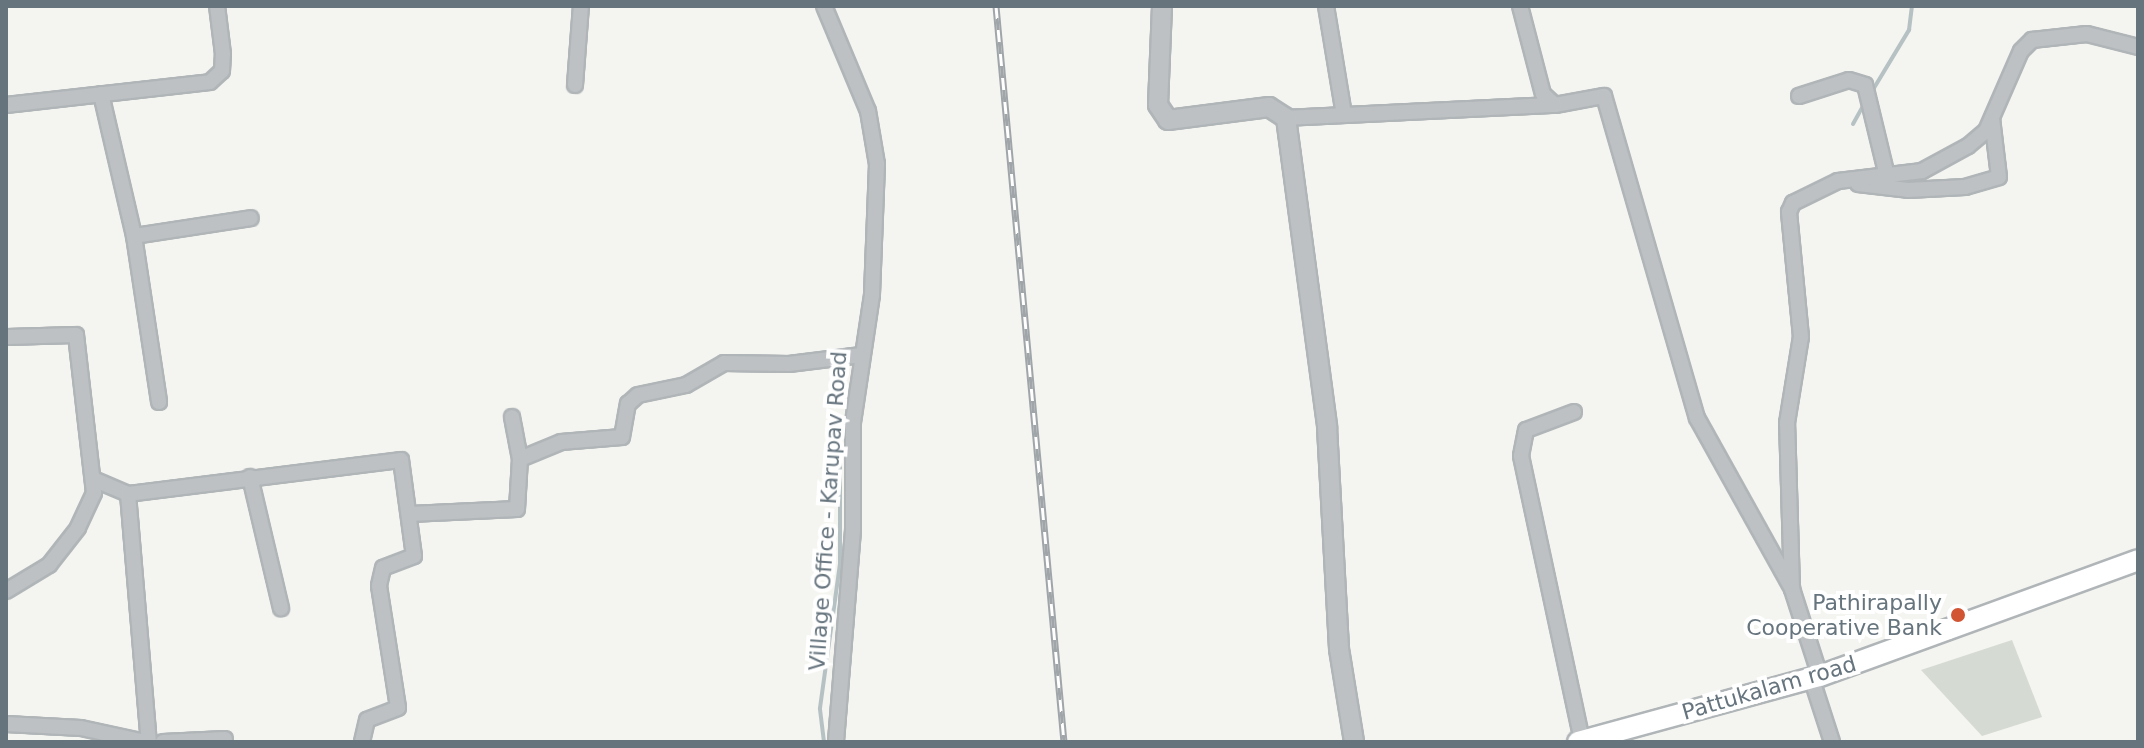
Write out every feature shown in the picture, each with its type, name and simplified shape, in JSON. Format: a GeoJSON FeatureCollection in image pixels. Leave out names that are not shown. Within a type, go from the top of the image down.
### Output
{"type":"FeatureCollection","features":[{"type":"Feature","properties":{"kind":"main road","name":"Pattukalam road"},"geometry":{"type":"LineString","coordinates":[[1580,742],[1815,676],[2138,560]]}},
{"type":"Feature","properties":{"kind":"street"},"geometry":{"type":"LineString","coordinates":[[6,105],[218,77],[223,54],[217,6]]}},
{"type":"Feature","properties":{"kind":"street"},"geometry":{"type":"LineString","coordinates":[[575,85],[581,6]]}},
{"type":"Feature","properties":{"kind":"street","name":"Village Office - Karupav Road"},"geometry":{"type":"LineString","coordinates":[[824,6],[868,111],[876,151],[872,295],[861,355],[836,742]]}},
{"type":"Feature","properties":{"kind":"street"},"geometry":{"type":"LineString","coordinates":[[1162,6],[1158,105],[1168,120],[1269,107],[1286,118],[1555,105],[1604,96],[1697,418],[1792,589]]}},
{"type":"Feature","properties":{"kind":"street"},"geometry":{"type":"LineString","coordinates":[[1326,6],[1344,115]]}},
{"type":"Feature","properties":{"kind":"street"},"geometry":{"type":"LineString","coordinates":[[1520,6],[1543,94],[1555,105]]}},
{"type":"Feature","properties":{"kind":"street"},"geometry":{"type":"LineString","coordinates":[[1888,182],[1940,164],[1968,146],[1992,118],[2021,51],[2032,40],[2087,34],[2138,47]]}},
{"type":"Feature","properties":{"kind":"street"},"geometry":{"type":"LineString","coordinates":[[1799,96],[1849,80],[1865,85],[1888,182]]}},
{"type":"Feature","properties":{"kind":"street"},"geometry":{"type":"LineString","coordinates":[[101,94],[134,236],[159,402]]}},
{"type":"Feature","properties":{"kind":"street"},"geometry":{"type":"LineString","coordinates":[[1286,118],[1327,427],[1339,649],[1354,742]]}},
{"type":"Feature","properties":{"kind":"street"},"geometry":{"type":"LineString","coordinates":[[1832,742],[1792,589],[1787,423],[1801,337],[1789,212],[1817,187],[1838,181],[1965,187],[1999,177],[1992,118]]}},
{"type":"Feature","properties":{"kind":"street"},"geometry":{"type":"LineString","coordinates":[[134,236],[251,218]]}},
{"type":"Feature","properties":{"kind":"street"},"geometry":{"type":"LineString","coordinates":[[6,337],[76,335],[93,479],[89,509],[59,553],[33,577],[6,591]]}},
{"type":"Feature","properties":{"kind":"street"},"geometry":{"type":"LineString","coordinates":[[520,459],[561,442],[622,437],[628,404],[638,395],[686,385],[724,363],[789,364],[861,355]]}},
{"type":"Feature","properties":{"kind":"street"},"geometry":{"type":"LineString","coordinates":[[1574,412],[1526,430],[1521,456],[1580,742]]}},
{"type":"Feature","properties":{"kind":"street"},"geometry":{"type":"LineString","coordinates":[[410,514],[517,509],[520,459],[512,417]]}},
{"type":"Feature","properties":{"kind":"street"},"geometry":{"type":"LineString","coordinates":[[93,479],[128,494],[401,460],[414,556],[383,568],[379,586],[398,708],[367,720],[362,742]]}},
{"type":"Feature","properties":{"kind":"street"},"geometry":{"type":"LineString","coordinates":[[250,477],[281,608]]}},
{"type":"Feature","properties":{"kind":"street"},"geometry":{"type":"LineString","coordinates":[[6,724],[81,728],[147,742],[128,494]]}},
{"type":"Feature","properties":{"kind":"street"},"geometry":{"type":"LineString","coordinates":[[163,742],[225,739]]}},
{"type":"Feature","properties":{"kind":"shaded area"},"geometry":{"type":"Polygon","coordinates":[[[2012,640],[2042,717],[1982,736],[1921,670],[2012,640]]]}},
{"type":"Feature","properties":{"kind":"waterway"},"geometry":{"type":"LineString","coordinates":[[1871,93],[1909,30],[1912,6]]}},
{"type":"Feature","properties":{"kind":"waterway"},"geometry":{"type":"LineString","coordinates":[[1853,124],[1864,104]]}},
{"type":"Feature","properties":{"kind":"waterway"},"geometry":{"type":"LineString","coordinates":[[824,742],[820,708],[840,563],[840,437]]}},
{"type":"Feature","properties":{"kind":"railway"},"geometry":{"type":"LineString","coordinates":[[996,6],[1064,742]]}},
{"type":"Feature","properties":{"kind":"place","name":"Pathirapally Cooperative Bank"},"geometry":{"type":"Point","coordinates":[1958,615]}}]}
